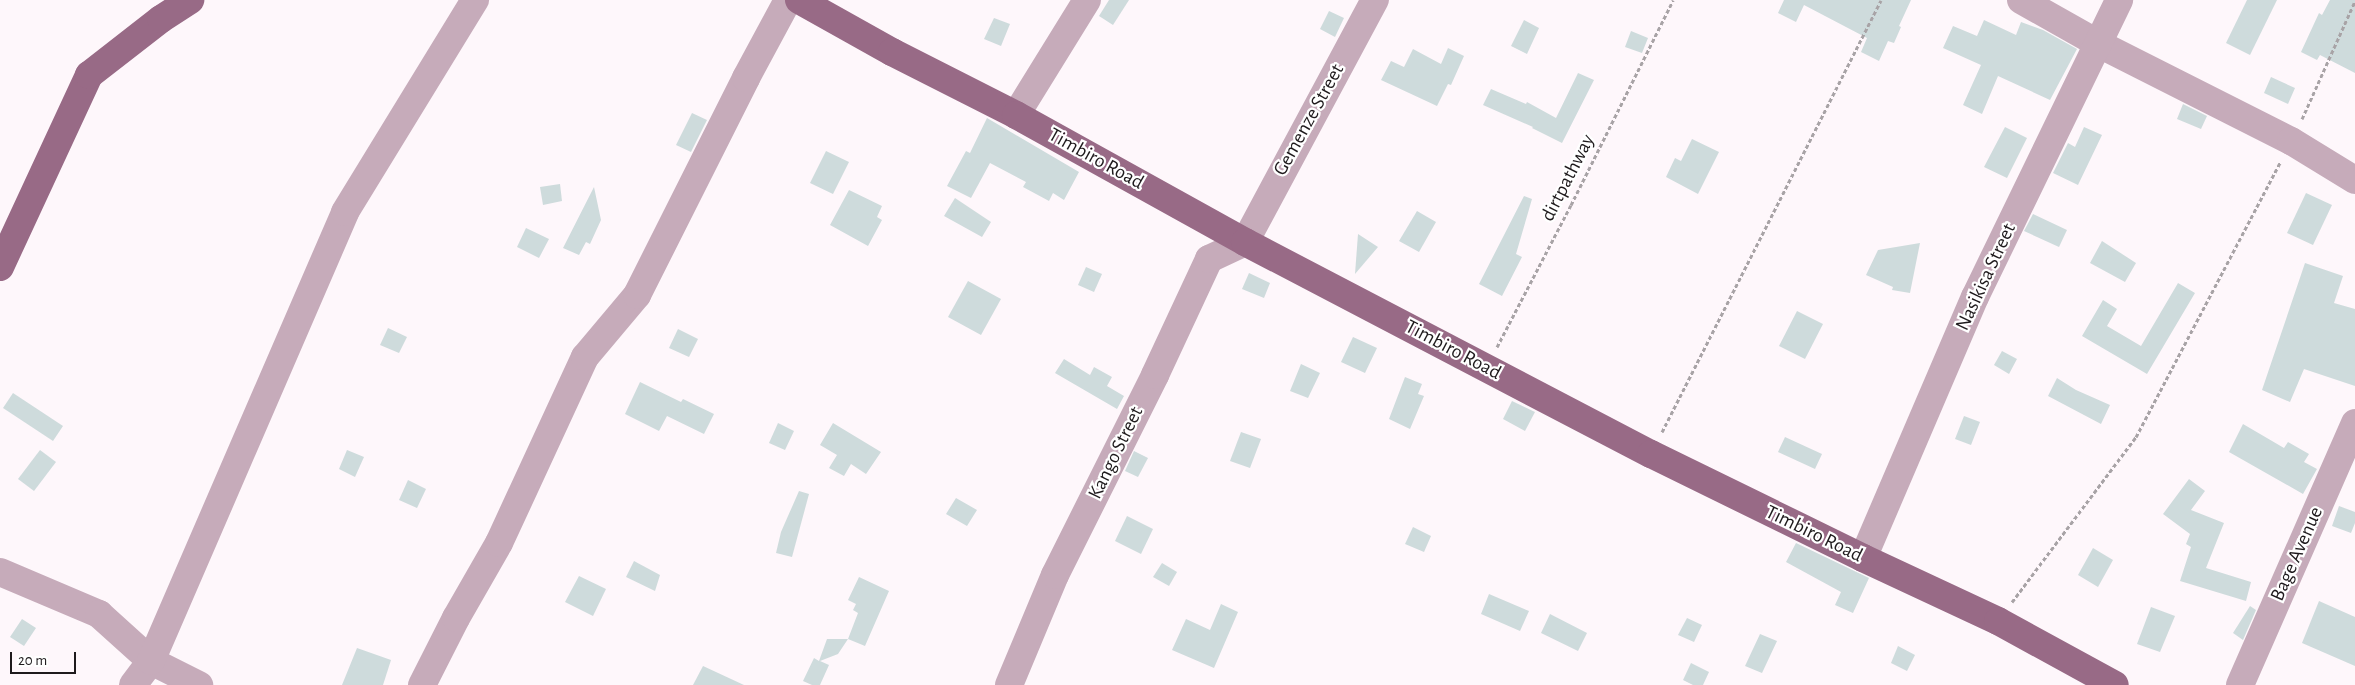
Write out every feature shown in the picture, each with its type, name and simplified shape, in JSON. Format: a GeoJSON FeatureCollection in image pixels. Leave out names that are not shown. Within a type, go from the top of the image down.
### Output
{"type":"FeatureCollection","features":[{"type":"Feature","properties":{"kind":"main road"},"geometry":{"type":"LineString","coordinates":[[0,267],[89,75],[161,19],[190,0]]}},
{"type":"Feature","properties":{"kind":"main road","name":"Timbiro Road"},"geometry":{"type":"LineString","coordinates":[[799,0],[892,52],[1016,115],[1245,242],[1651,454],[1863,558],[1998,620],[2115,685]]}},
{"type":"Feature","properties":{"kind":"street"},"geometry":{"type":"LineString","coordinates":[[133,685],[151,661],[345,212],[475,0]]}},
{"type":"Feature","properties":{"kind":"street"},"geometry":{"type":"LineString","coordinates":[[422,685],[456,618],[499,543],[585,357],[637,295],[746,78],[788,0]]}},
{"type":"Feature","properties":{"kind":"street"},"geometry":{"type":"LineString","coordinates":[[1016,115],[1087,0]]}},
{"type":"Feature","properties":{"kind":"street","name":"Gemenze Street"},"geometry":{"type":"LineString","coordinates":[[1245,242],[1375,0]]}},
{"type":"Feature","properties":{"kind":"street"},"geometry":{"type":"LineString","coordinates":[[2021,0],[2099,44],[2291,141],[2355,180]]}},
{"type":"Feature","properties":{"kind":"street","name":"Nasikisa Street"},"geometry":{"type":"LineString","coordinates":[[1863,558],[1975,297],[2119,0]]}},
{"type":"Feature","properties":{"kind":"street","name":"Kango Street"},"geometry":{"type":"LineString","coordinates":[[1009,685],[1055,575],[1155,375],[1209,259],[1245,242]]}},
{"type":"Feature","properties":{"kind":"street","name":"Bage Avenue"},"geometry":{"type":"LineString","coordinates":[[2240,685],[2355,423]]}},
{"type":"Feature","properties":{"kind":"street"},"geometry":{"type":"LineString","coordinates":[[0,572],[99,614],[151,661],[199,685]]}},
{"type":"Feature","properties":{"kind":"path","name":"dirtpathway"},"geometry":{"type":"LineString","coordinates":[[1486,367],[1566,214],[1673,0]]}},
{"type":"Feature","properties":{"kind":"path"},"geometry":{"type":"LineString","coordinates":[[1651,454],[1880,0]]}},
{"type":"Feature","properties":{"kind":"path"},"geometry":{"type":"LineString","coordinates":[[1998,620],[2136,436],[2291,141],[2355,1]]}},
{"type":"Feature","properties":{"kind":"building"},"geometry":{"type":"Polygon","coordinates":[[[1109,0],[1129,0],[1113,25],[1099,16],[1109,0]]]}},
{"type":"Feature","properties":{"kind":"building"},"geometry":{"type":"Polygon","coordinates":[[[1784,0],[1911,0],[1899,26],[1901,27],[1894,43],[1888,41],[1879,61],[1861,52],[1867,38],[1804,5],[1796,22],[1778,13],[1784,0]]]}},
{"type":"Feature","properties":{"kind":"building"},"geometry":{"type":"Polygon","coordinates":[[[2247,0],[2277,0],[2250,55],[2226,43],[2247,0]]]}},
{"type":"Feature","properties":{"kind":"building"},"geometry":{"type":"Polygon","coordinates":[[[2330,0],[2355,0],[2355,73],[2320,55],[2317,60],[2301,52],[2319,13],[2322,15],[2330,0]]]}},
{"type":"Feature","properties":{"kind":"building"},"geometry":{"type":"Polygon","coordinates":[[[1329,11],[1344,18],[1335,37],[1320,29],[1329,11]]]}},
{"type":"Feature","properties":{"kind":"building"},"geometry":{"type":"Polygon","coordinates":[[[994,18],[1010,24],[1001,46],[984,39],[994,18]]]}},
{"type":"Feature","properties":{"kind":"building"},"geometry":{"type":"Polygon","coordinates":[[[1524,20],[1539,28],[1527,54],[1511,46],[1524,20]]]}},
{"type":"Feature","properties":{"kind":"building"},"geometry":{"type":"Polygon","coordinates":[[[1984,20],[2016,35],[2021,22],[2043,30],[2077,49],[2050,100],[1998,76],[1982,114],[1963,105],[1981,65],[1943,48],[1953,26],[1977,36],[1984,20]]]}},
{"type":"Feature","properties":{"kind":"building"},"geometry":{"type":"Polygon","coordinates":[[[1631,31],[1648,38],[1642,53],[1625,47],[1631,31]]]}},
{"type":"Feature","properties":{"kind":"building"},"geometry":{"type":"Polygon","coordinates":[[[1448,48],[1464,56],[1451,85],[1448,84],[1437,106],[1381,80],[1391,61],[1404,67],[1413,49],[1441,64],[1448,48]]]}},
{"type":"Feature","properties":{"kind":"building"},"geometry":{"type":"Polygon","coordinates":[[[1578,73],[1594,80],[1562,143],[1533,127],[1483,105],[1491,89],[1526,104],[1527,102],[1556,118],[1578,73]]]}},
{"type":"Feature","properties":{"kind":"building"},"geometry":{"type":"Polygon","coordinates":[[[2271,77],[2295,88],[2288,104],[2264,93],[2271,77]]]}},
{"type":"Feature","properties":{"kind":"building"},"geometry":{"type":"Polygon","coordinates":[[[2183,104],[2207,116],[2201,129],[2177,119],[2183,104]]]}},
{"type":"Feature","properties":{"kind":"building"},"geometry":{"type":"Polygon","coordinates":[[[692,113],[707,120],[691,152],[676,145],[692,113]]]}},
{"type":"Feature","properties":{"kind":"building"},"geometry":{"type":"Polygon","coordinates":[[[987,118],[1079,172],[1064,200],[1053,193],[1049,201],[1023,187],[1026,182],[990,163],[971,198],[947,186],[966,151],[970,153],[987,118]]]}},
{"type":"Feature","properties":{"kind":"building"},"geometry":{"type":"Polygon","coordinates":[[[2005,127],[2027,138],[2007,178],[1984,167],[2005,127]]]}},
{"type":"Feature","properties":{"kind":"building"},"geometry":{"type":"Polygon","coordinates":[[[2084,127],[2102,135],[2078,185],[2053,173],[2068,143],[2075,147],[2084,127]]]}},
{"type":"Feature","properties":{"kind":"building"},"geometry":{"type":"Polygon","coordinates":[[[1692,139],[1719,152],[1698,194],[1666,177],[1675,158],[1681,161],[1692,139]]]}},
{"type":"Feature","properties":{"kind":"building"},"geometry":{"type":"Polygon","coordinates":[[[826,151],[849,162],[833,194],[810,183],[826,151]]]}},
{"type":"Feature","properties":{"kind":"building"},"geometry":{"type":"Polygon","coordinates":[[[560,184],[562,201],[543,205],[540,187],[560,184]]]}},
{"type":"Feature","properties":{"kind":"building"},"geometry":{"type":"Polygon","coordinates":[[[594,187],[601,220],[590,244],[586,242],[579,255],[563,248],[594,187]]]}},
{"type":"Feature","properties":{"kind":"building"},"geometry":{"type":"Polygon","coordinates":[[[849,190],[882,206],[877,217],[882,220],[868,246],[830,225],[849,190]]]}},
{"type":"Feature","properties":{"kind":"building"},"geometry":{"type":"Polygon","coordinates":[[[2306,193],[2332,205],[2313,245],[2287,233],[2306,193]]]}},
{"type":"Feature","properties":{"kind":"building"},"geometry":{"type":"Polygon","coordinates":[[[1524,196],[1532,199],[1516,254],[1522,257],[1502,296],[1479,284],[1524,196]]]}},
{"type":"Feature","properties":{"kind":"building"},"geometry":{"type":"Polygon","coordinates":[[[955,198],[991,222],[982,237],[944,216],[955,198]]]}},
{"type":"Feature","properties":{"kind":"building"},"geometry":{"type":"Polygon","coordinates":[[[1417,211],[1436,222],[1419,252],[1399,241],[1417,211]]]}},
{"type":"Feature","properties":{"kind":"building"},"geometry":{"type":"Polygon","coordinates":[[[2033,214],[2067,230],[2059,247],[2024,231],[2033,214]]]}},
{"type":"Feature","properties":{"kind":"building"},"geometry":{"type":"Polygon","coordinates":[[[526,228],[549,239],[539,258],[517,247],[526,228]]]}},
{"type":"Feature","properties":{"kind":"building"},"geometry":{"type":"Polygon","coordinates":[[[1358,234],[1378,247],[1355,274],[1358,234]]]}},
{"type":"Feature","properties":{"kind":"building"},"geometry":{"type":"Polygon","coordinates":[[[2102,241],[2136,263],[2125,282],[2090,263],[2102,241]]]}},
{"type":"Feature","properties":{"kind":"building"},"geometry":{"type":"Polygon","coordinates":[[[1920,243],[1910,293],[1892,290],[1893,287],[1866,275],[1878,250],[1920,243]]]}},
{"type":"Feature","properties":{"kind":"building"},"geometry":{"type":"Polygon","coordinates":[[[2305,263],[2343,276],[2334,303],[2355,309],[2355,386],[2304,369],[2290,402],[2262,390],[2305,263]]]}},
{"type":"Feature","properties":{"kind":"building"},"geometry":{"type":"Polygon","coordinates":[[[1086,267],[1102,274],[1094,292],[1078,285],[1086,267]]]}},
{"type":"Feature","properties":{"kind":"building"},"geometry":{"type":"Polygon","coordinates":[[[1249,273],[1270,283],[1264,298],[1242,289],[1249,273]]]}},
{"type":"Feature","properties":{"kind":"building"},"geometry":{"type":"Polygon","coordinates":[[[968,281],[1001,299],[981,335],[948,317],[968,281]]]}},
{"type":"Feature","properties":{"kind":"building"},"geometry":{"type":"Polygon","coordinates":[[[2178,283],[2195,293],[2147,374],[2082,336],[2103,300],[2117,309],[2107,326],[2141,346],[2178,283]]]}},
{"type":"Feature","properties":{"kind":"building"},"geometry":{"type":"Polygon","coordinates":[[[1797,311],[1823,324],[1805,359],[1779,346],[1797,311]]]}},
{"type":"Feature","properties":{"kind":"building"},"geometry":{"type":"Polygon","coordinates":[[[388,328],[407,337],[399,353],[380,345],[388,328]]]}},
{"type":"Feature","properties":{"kind":"building"},"geometry":{"type":"Polygon","coordinates":[[[678,329],[698,339],[689,357],[669,348],[678,329]]]}},
{"type":"Feature","properties":{"kind":"building"},"geometry":{"type":"Polygon","coordinates":[[[1353,337],[1377,348],[1365,373],[1341,362],[1353,337]]]}},
{"type":"Feature","properties":{"kind":"building"},"geometry":{"type":"Polygon","coordinates":[[[2002,351],[2017,359],[2009,374],[1994,365],[2002,351]]]}},
{"type":"Feature","properties":{"kind":"building"},"geometry":{"type":"Polygon","coordinates":[[[1064,359],[1090,375],[1094,367],[1112,377],[1107,386],[1124,396],[1117,409],[1055,373],[1064,359]]]}},
{"type":"Feature","properties":{"kind":"building"},"geometry":{"type":"Polygon","coordinates":[[[1301,364],[1320,373],[1308,398],[1290,391],[1301,364]]]}},
{"type":"Feature","properties":{"kind":"building"},"geometry":{"type":"Polygon","coordinates":[[[1405,377],[1422,384],[1418,394],[1424,396],[1410,429],[1389,419],[1405,377]]]}},
{"type":"Feature","properties":{"kind":"building"},"geometry":{"type":"Polygon","coordinates":[[[2057,378],[2076,390],[2110,405],[2101,424],[2048,396],[2057,378]]]}},
{"type":"Feature","properties":{"kind":"building"},"geometry":{"type":"Polygon","coordinates":[[[640,382],[681,402],[683,399],[714,414],[704,434],[667,416],[659,431],[625,414],[640,382]]]}},
{"type":"Feature","properties":{"kind":"building"},"geometry":{"type":"Polygon","coordinates":[[[13,393],[63,426],[53,441],[3,408],[13,393]]]}},
{"type":"Feature","properties":{"kind":"building"},"geometry":{"type":"Polygon","coordinates":[[[1512,401],[1535,412],[1525,431],[1503,419],[1512,401]]]}},
{"type":"Feature","properties":{"kind":"building"},"geometry":{"type":"Polygon","coordinates":[[[1964,416],[1980,422],[1971,445],[1955,439],[1964,416]]]}},
{"type":"Feature","properties":{"kind":"building"},"geometry":{"type":"Polygon","coordinates":[[[778,423],[794,431],[785,450],[769,443],[778,423]]]}},
{"type":"Feature","properties":{"kind":"building"},"geometry":{"type":"Polygon","coordinates":[[[833,423],[881,452],[866,474],[851,464],[844,476],[829,468],[837,455],[820,445],[833,423]]]}},
{"type":"Feature","properties":{"kind":"building"},"geometry":{"type":"Polygon","coordinates":[[[2243,424],[2284,448],[2288,442],[2309,454],[2304,462],[2317,469],[2303,494],[2229,452],[2243,424]]]}},
{"type":"Feature","properties":{"kind":"building"},"geometry":{"type":"Polygon","coordinates":[[[1241,432],[1261,439],[1250,468],[1230,461],[1241,432]]]}},
{"type":"Feature","properties":{"kind":"building"},"geometry":{"type":"Polygon","coordinates":[[[1785,437],[1822,454],[1815,469],[1778,452],[1785,437]]]}},
{"type":"Feature","properties":{"kind":"building"},"geometry":{"type":"Polygon","coordinates":[[[40,450],[56,462],[34,491],[18,479],[40,450]]]}},
{"type":"Feature","properties":{"kind":"building"},"geometry":{"type":"Polygon","coordinates":[[[347,450],[364,457],[355,477],[339,469],[347,450]]]}},
{"type":"Feature","properties":{"kind":"building"},"geometry":{"type":"Polygon","coordinates":[[[1134,451],[1148,458],[1138,477],[1125,471],[1134,451]]]}},
{"type":"Feature","properties":{"kind":"building"},"geometry":{"type":"Polygon","coordinates":[[[2189,479],[2205,491],[2191,510],[2224,523],[2206,568],[2251,582],[2246,601],[2180,581],[2191,547],[2186,544],[2190,534],[2163,514],[2189,479]]]}},
{"type":"Feature","properties":{"kind":"building"},"geometry":{"type":"Polygon","coordinates":[[[408,480],[426,489],[417,508],[399,500],[408,480]]]}},
{"type":"Feature","properties":{"kind":"building"},"geometry":{"type":"Polygon","coordinates":[[[799,491],[809,494],[792,557],[776,553],[781,532],[799,491]]]}},
{"type":"Feature","properties":{"kind":"building"},"geometry":{"type":"Polygon","coordinates":[[[956,498],[977,510],[967,526],[946,514],[956,498]]]}},
{"type":"Feature","properties":{"kind":"building"},"geometry":{"type":"Polygon","coordinates":[[[2339,506],[2355,512],[2355,523],[2351,533],[2332,526],[2339,506]]]}},
{"type":"Feature","properties":{"kind":"building"},"geometry":{"type":"Polygon","coordinates":[[[1127,516],[1153,529],[1141,554],[1115,541],[1127,516]]]}},
{"type":"Feature","properties":{"kind":"building"},"geometry":{"type":"Polygon","coordinates":[[[1413,527],[1431,536],[1424,552],[1405,544],[1413,527]]]}},
{"type":"Feature","properties":{"kind":"building"},"geometry":{"type":"Polygon","coordinates":[[[1796,543],[1869,578],[1853,613],[1835,605],[1841,592],[1786,562],[1796,543]]]}},
{"type":"Feature","properties":{"kind":"building"},"geometry":{"type":"Polygon","coordinates":[[[2093,548],[2113,560],[2098,587],[2078,575],[2093,548]]]}},
{"type":"Feature","properties":{"kind":"building"},"geometry":{"type":"Polygon","coordinates":[[[634,561],[660,575],[655,591],[626,577],[634,561]]]}},
{"type":"Feature","properties":{"kind":"building"},"geometry":{"type":"Polygon","coordinates":[[[1162,563],[1177,572],[1169,586],[1153,577],[1162,563]]]}},
{"type":"Feature","properties":{"kind":"building"},"geometry":{"type":"Polygon","coordinates":[[[579,576],[606,589],[593,616],[565,602],[579,576]]]}},
{"type":"Feature","properties":{"kind":"building"},"geometry":{"type":"Polygon","coordinates":[[[859,577],[889,591],[865,646],[848,639],[858,613],[853,610],[856,604],[848,600],[859,577]]]}},
{"type":"Feature","properties":{"kind":"building"},"geometry":{"type":"Polygon","coordinates":[[[1489,594],[1529,611],[1520,631],[1481,614],[1489,594]]]}},
{"type":"Feature","properties":{"kind":"building"},"geometry":{"type":"Polygon","coordinates":[[[2319,601],[2355,617],[2355,666],[2302,643],[2319,601]]]}},
{"type":"Feature","properties":{"kind":"building"},"geometry":{"type":"Polygon","coordinates":[[[1221,604],[1238,612],[1214,668],[1172,650],[1186,619],[1210,630],[1221,604]]]}},
{"type":"Feature","properties":{"kind":"building"},"geometry":{"type":"Polygon","coordinates":[[[2250,606],[2256,610],[2243,640],[2233,633],[2250,606]]]}},
{"type":"Feature","properties":{"kind":"building"},"geometry":{"type":"Polygon","coordinates":[[[2151,607],[2175,616],[2160,652],[2137,644],[2151,607]]]}},
{"type":"Feature","properties":{"kind":"building"},"geometry":{"type":"Polygon","coordinates":[[[1550,614],[1587,633],[1578,651],[1541,633],[1550,614]]]}},
{"type":"Feature","properties":{"kind":"building"},"geometry":{"type":"Polygon","coordinates":[[[1687,618],[1702,625],[1694,642],[1678,635],[1687,618]]]}},
{"type":"Feature","properties":{"kind":"building"},"geometry":{"type":"Polygon","coordinates":[[[22,619],[36,628],[24,646],[10,637],[22,619]]]}},
{"type":"Feature","properties":{"kind":"building"},"geometry":{"type":"Polygon","coordinates":[[[1760,634],[1777,641],[1762,673],[1745,666],[1760,634]]]}},
{"type":"Feature","properties":{"kind":"building"},"geometry":{"type":"Polygon","coordinates":[[[827,639],[848,639],[838,654],[820,661],[829,665],[820,685],[812,685],[803,681],[814,658],[819,661],[827,639]]]}},
{"type":"Feature","properties":{"kind":"building"},"geometry":{"type":"Polygon","coordinates":[[[1898,646],[1915,655],[1907,671],[1891,663],[1898,646]]]}},
{"type":"Feature","properties":{"kind":"building"},"geometry":{"type":"Polygon","coordinates":[[[357,648],[391,660],[383,685],[342,685],[357,648]]]}},
{"type":"Feature","properties":{"kind":"building"},"geometry":{"type":"Polygon","coordinates":[[[1691,663],[1709,672],[1703,685],[1693,685],[1683,680],[1691,663]]]}},
{"type":"Feature","properties":{"kind":"building"},"geometry":{"type":"Polygon","coordinates":[[[703,666],[744,685],[693,685],[703,666]]]}}]}
